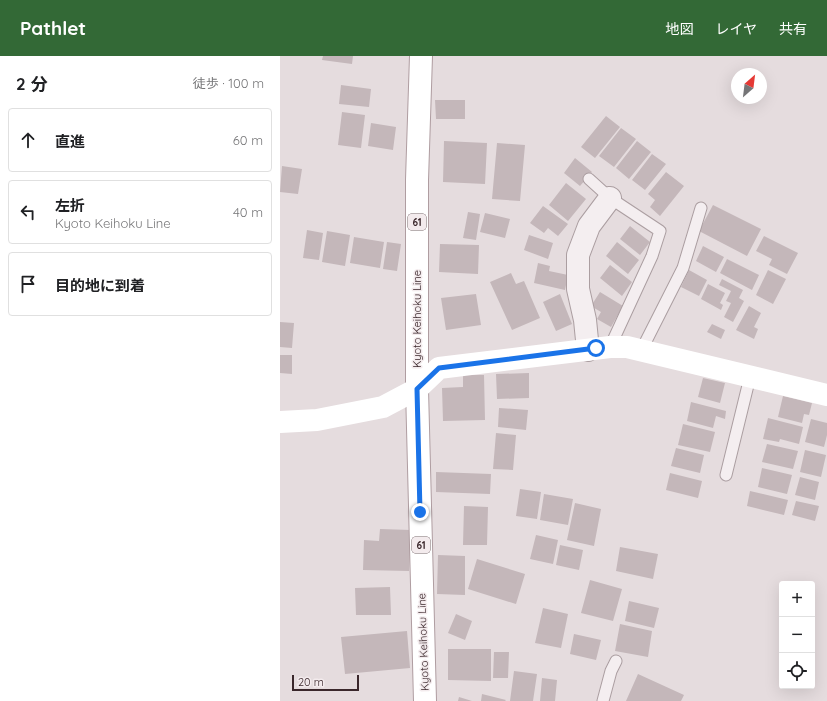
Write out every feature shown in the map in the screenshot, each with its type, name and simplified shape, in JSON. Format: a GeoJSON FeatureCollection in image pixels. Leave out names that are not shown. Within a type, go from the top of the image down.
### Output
{"type":"FeatureCollection","features":[{"type":"Feature","properties":{"kind":"main road","name":"Kyoto Keihoku Line"},"geometry":{"type":"LineString","coordinates":[[421,56],[417,180],[417,389],[425,701]]}},
{"type":"Feature","properties":{"kind":"main road"},"geometry":{"type":"LineString","coordinates":[[280,422],[317,420],[383,407],[417,389],[439,368],[610,347],[627,347],[827,395]]}},
{"type":"Feature","properties":{"kind":"street"},"geometry":{"type":"LineString","coordinates":[[588,350],[585,320],[578,289],[578,255],[589,226],[610,198]]}},
{"type":"Feature","properties":{"kind":"lane"},"geometry":{"type":"LineString","coordinates":[[588,179],[610,198],[660,231],[652,256],[610,347]]}},
{"type":"Feature","properties":{"kind":"lane"},"geometry":{"type":"LineString","coordinates":[[641,351],[683,268],[701,208]]}},
{"type":"Feature","properties":{"kind":"lane"},"geometry":{"type":"LineString","coordinates":[[726,475],[750,377]]}},
{"type":"Feature","properties":{"kind":"lane"},"geometry":{"type":"LineString","coordinates":[[603,701],[611,671],[616,662]]}},
{"type":"Feature","properties":{"kind":"building"},"geometry":{"type":"Polygon","coordinates":[[[323,56],[353,56],[352,64],[322,60],[323,56]]]}},
{"type":"Feature","properties":{"kind":"building"},"geometry":{"type":"Polygon","coordinates":[[[341,85],[371,89],[369,107],[339,104],[341,85]]]}},
{"type":"Feature","properties":{"kind":"building"},"geometry":{"type":"Polygon","coordinates":[[[435,100],[465,100],[465,119],[436,119],[435,100]]]}},
{"type":"Feature","properties":{"kind":"building"},"geometry":{"type":"Polygon","coordinates":[[[342,112],[365,115],[361,148],[338,145],[342,112]]]}},
{"type":"Feature","properties":{"kind":"building"},"geometry":{"type":"Polygon","coordinates":[[[606,116],[620,127],[595,158],[581,147],[606,116]]]}},
{"type":"Feature","properties":{"kind":"building"},"geometry":{"type":"Polygon","coordinates":[[[371,123],[396,127],[393,150],[368,146],[371,123]]]}},
{"type":"Feature","properties":{"kind":"building"},"geometry":{"type":"Polygon","coordinates":[[[621,128],[636,139],[614,167],[599,156],[621,128]]]}},
{"type":"Feature","properties":{"kind":"building"},"geometry":{"type":"Polygon","coordinates":[[[444,141],[487,143],[485,184],[443,182],[444,141]]]}},
{"type":"Feature","properties":{"kind":"building"},"geometry":{"type":"Polygon","coordinates":[[[637,141],[651,152],[629,179],[616,168],[637,141]]]}},
{"type":"Feature","properties":{"kind":"building"},"geometry":{"type":"Polygon","coordinates":[[[497,143],[525,145],[520,201],[492,199],[497,143]]]}},
{"type":"Feature","properties":{"kind":"building"},"geometry":{"type":"Polygon","coordinates":[[[652,154],[666,164],[645,190],[632,180],[652,154]]]}},
{"type":"Feature","properties":{"kind":"building"},"geometry":{"type":"Polygon","coordinates":[[[575,158],[592,172],[580,186],[564,173],[575,158]]]}},
{"type":"Feature","properties":{"kind":"building"},"geometry":{"type":"Polygon","coordinates":[[[282,166],[302,169],[298,194],[280,192],[282,166]]]}},
{"type":"Feature","properties":{"kind":"building"},"geometry":{"type":"Polygon","coordinates":[[[666,172],[684,186],[660,216],[650,207],[655,200],[648,194],[666,172]]]}},
{"type":"Feature","properties":{"kind":"building"},"geometry":{"type":"Polygon","coordinates":[[[566,183],[586,199],[568,221],[549,205],[566,183]]]}},
{"type":"Feature","properties":{"kind":"building"},"geometry":{"type":"Polygon","coordinates":[[[713,205],[761,229],[747,256],[699,231],[713,205]]]}},
{"type":"Feature","properties":{"kind":"building"},"geometry":{"type":"Polygon","coordinates":[[[543,206],[568,224],[558,236],[548,228],[544,233],[530,223],[543,206]]]}},
{"type":"Feature","properties":{"kind":"building"},"geometry":{"type":"Polygon","coordinates":[[[468,212],[480,214],[476,240],[463,238],[468,212]]]}},
{"type":"Feature","properties":{"kind":"building"},"geometry":{"type":"Polygon","coordinates":[[[485,213],[510,219],[505,238],[480,232],[485,213]]]}},
{"type":"Feature","properties":{"kind":"building"},"geometry":{"type":"Polygon","coordinates":[[[630,226],[650,242],[640,255],[620,239],[630,226]]]}},
{"type":"Feature","properties":{"kind":"building"},"geometry":{"type":"Polygon","coordinates":[[[307,230],[323,233],[319,260],[303,258],[307,230]]]}},
{"type":"Feature","properties":{"kind":"building"},"geometry":{"type":"Polygon","coordinates":[[[327,231],[350,235],[345,266],[322,262],[327,231]]]}},
{"type":"Feature","properties":{"kind":"building"},"geometry":{"type":"Polygon","coordinates":[[[529,235],[553,243],[548,259],[524,250],[529,235]]]}},
{"type":"Feature","properties":{"kind":"building"},"geometry":{"type":"Polygon","coordinates":[[[764,236],[798,253],[787,274],[769,265],[772,259],[756,251],[764,236]]]}},
{"type":"Feature","properties":{"kind":"building"},"geometry":{"type":"Polygon","coordinates":[[[354,237],[384,242],[380,268],[350,263],[354,237]]]}},
{"type":"Feature","properties":{"kind":"building"},"geometry":{"type":"Polygon","coordinates":[[[387,242],[401,244],[397,271],[383,269],[387,242]]]}},
{"type":"Feature","properties":{"kind":"building"},"geometry":{"type":"Polygon","coordinates":[[[617,242],[639,260],[628,274],[606,256],[617,242]]]}},
{"type":"Feature","properties":{"kind":"building"},"geometry":{"type":"Polygon","coordinates":[[[440,244],[479,245],[478,274],[439,272],[440,244]]]}},
{"type":"Feature","properties":{"kind":"building"},"geometry":{"type":"Polygon","coordinates":[[[703,246],[724,257],[716,272],[696,261],[703,246]]]}},
{"type":"Feature","properties":{"kind":"building"},"geometry":{"type":"Polygon","coordinates":[[[727,259],[759,275],[752,290],[720,273],[727,259]]]}},
{"type":"Feature","properties":{"kind":"building"},"geometry":{"type":"Polygon","coordinates":[[[538,263],[550,266],[549,271],[568,275],[565,290],[534,283],[538,263]]]}},
{"type":"Feature","properties":{"kind":"building"},"geometry":{"type":"Polygon","coordinates":[[[610,265],[632,282],[622,296],[600,278],[610,265]]]}},
{"type":"Feature","properties":{"kind":"building"},"geometry":{"type":"Polygon","coordinates":[[[689,270],[707,280],[699,296],[681,287],[689,270]]]}},
{"type":"Feature","properties":{"kind":"building"},"geometry":{"type":"Polygon","coordinates":[[[768,270],[786,279],[773,304],[756,295],[768,270]]]}},
{"type":"Feature","properties":{"kind":"building"},"geometry":{"type":"Polygon","coordinates":[[[511,273],[516,284],[524,281],[540,318],[512,330],[490,282],[511,273]]]}},
{"type":"Feature","properties":{"kind":"building"},"geometry":{"type":"Polygon","coordinates":[[[722,279],[743,290],[739,298],[744,301],[733,322],[724,317],[731,303],[726,301],[731,291],[719,285],[722,279]]]}},
{"type":"Feature","properties":{"kind":"building"},"geometry":{"type":"Polygon","coordinates":[[[708,284],[725,293],[720,303],[723,305],[721,310],[701,299],[708,284]]]}},
{"type":"Feature","properties":{"kind":"building"},"geometry":{"type":"Polygon","coordinates":[[[600,292],[623,306],[611,327],[597,319],[601,312],[591,306],[600,292]]]}},
{"type":"Feature","properties":{"kind":"building"},"geometry":{"type":"Polygon","coordinates":[[[476,294],[481,325],[446,330],[441,298],[476,294]]]}},
{"type":"Feature","properties":{"kind":"building"},"geometry":{"type":"Polygon","coordinates":[[[560,294],[572,324],[556,331],[543,302],[560,294]]]}},
{"type":"Feature","properties":{"kind":"building"},"geometry":{"type":"Polygon","coordinates":[[[749,306],[761,313],[754,327],[758,329],[754,339],[736,330],[749,306]]]}},
{"type":"Feature","properties":{"kind":"building"},"geometry":{"type":"Polygon","coordinates":[[[280,322],[294,323],[292,348],[280,347],[280,322]]]}},
{"type":"Feature","properties":{"kind":"building"},"geometry":{"type":"Polygon","coordinates":[[[712,324],[725,330],[721,339],[707,332],[712,324]]]}},
{"type":"Feature","properties":{"kind":"building"},"geometry":{"type":"Polygon","coordinates":[[[280,355],[292,355],[292,374],[280,373],[280,355]]]}},
{"type":"Feature","properties":{"kind":"building"},"geometry":{"type":"Polygon","coordinates":[[[529,373],[529,398],[497,399],[496,374],[529,373]]]}},
{"type":"Feature","properties":{"kind":"building"},"geometry":{"type":"Polygon","coordinates":[[[463,375],[484,375],[485,420],[443,421],[442,388],[463,387],[463,375]]]}},
{"type":"Feature","properties":{"kind":"building"},"geometry":{"type":"Polygon","coordinates":[[[703,378],[725,383],[720,403],[698,397],[703,378]]]}},
{"type":"Feature","properties":{"kind":"building"},"geometry":{"type":"Polygon","coordinates":[[[783,396],[812,403],[809,415],[804,414],[802,423],[778,417],[783,396]]]}},
{"type":"Feature","properties":{"kind":"building"},"geometry":{"type":"Polygon","coordinates":[[[691,402],[726,411],[725,419],[716,416],[713,428],[687,421],[691,402]]]}},
{"type":"Feature","properties":{"kind":"building"},"geometry":{"type":"Polygon","coordinates":[[[499,408],[528,410],[526,430],[498,427],[499,408]]]}},
{"type":"Feature","properties":{"kind":"building"},"geometry":{"type":"Polygon","coordinates":[[[768,418],[803,427],[799,444],[780,439],[779,442],[763,439],[768,418]]]}},
{"type":"Feature","properties":{"kind":"building"},"geometry":{"type":"Polygon","coordinates":[[[811,419],[827,423],[827,435],[824,447],[805,442],[811,419]]]}},
{"type":"Feature","properties":{"kind":"building"},"geometry":{"type":"Polygon","coordinates":[[[683,424],[715,432],[710,452],[678,445],[683,424]]]}},
{"type":"Feature","properties":{"kind":"building"},"geometry":{"type":"Polygon","coordinates":[[[496,433],[516,435],[513,470],[493,469],[496,433]]]}},
{"type":"Feature","properties":{"kind":"building"},"geometry":{"type":"Polygon","coordinates":[[[767,444],[798,451],[793,469],[762,462],[767,444]]]}},
{"type":"Feature","properties":{"kind":"building"},"geometry":{"type":"Polygon","coordinates":[[[676,448],[704,455],[700,473],[671,466],[676,448]]]}},
{"type":"Feature","properties":{"kind":"building"},"geometry":{"type":"Polygon","coordinates":[[[805,450],[826,455],[821,477],[800,472],[805,450]]]}},
{"type":"Feature","properties":{"kind":"building"},"geometry":{"type":"Polygon","coordinates":[[[762,468],[792,475],[787,494],[758,487],[762,468]]]}},
{"type":"Feature","properties":{"kind":"building"},"geometry":{"type":"Polygon","coordinates":[[[436,472],[491,474],[490,494],[436,492],[436,472]]]}},
{"type":"Feature","properties":{"kind":"building"},"geometry":{"type":"Polygon","coordinates":[[[670,473],[702,481],[698,498],[666,490],[670,473]]]}},
{"type":"Feature","properties":{"kind":"building"},"geometry":{"type":"Polygon","coordinates":[[[800,477],[819,482],[815,500],[795,495],[800,477]]]}},
{"type":"Feature","properties":{"kind":"building"},"geometry":{"type":"Polygon","coordinates":[[[520,489],[541,492],[537,519],[516,516],[520,489]]]}},
{"type":"Feature","properties":{"kind":"building"},"geometry":{"type":"Polygon","coordinates":[[[750,491],[788,500],[784,515],[747,506],[750,491]]]}},
{"type":"Feature","properties":{"kind":"building"},"geometry":{"type":"Polygon","coordinates":[[[544,494],[573,499],[568,525],[540,520],[544,494]]]}},
{"type":"Feature","properties":{"kind":"building"},"geometry":{"type":"Polygon","coordinates":[[[796,501],[819,506],[815,521],[792,515],[796,501]]]}},
{"type":"Feature","properties":{"kind":"building"},"geometry":{"type":"Polygon","coordinates":[[[575,503],[601,509],[594,546],[567,540],[575,503]]]}},
{"type":"Feature","properties":{"kind":"building"},"geometry":{"type":"Polygon","coordinates":[[[464,506],[488,507],[487,545],[463,545],[464,506]]]}},
{"type":"Feature","properties":{"kind":"building"},"geometry":{"type":"Polygon","coordinates":[[[380,529],[411,530],[409,571],[363,570],[364,540],[379,541],[380,529]]]}},
{"type":"Feature","properties":{"kind":"building"},"geometry":{"type":"Polygon","coordinates":[[[536,535],[558,540],[553,564],[530,559],[536,535]]]}},
{"type":"Feature","properties":{"kind":"building"},"geometry":{"type":"Polygon","coordinates":[[[560,545],[583,550],[579,570],[556,565],[560,545]]]}},
{"type":"Feature","properties":{"kind":"building"},"geometry":{"type":"Polygon","coordinates":[[[620,547],[658,554],[653,579],[616,571],[620,547]]]}},
{"type":"Feature","properties":{"kind":"building"},"geometry":{"type":"Polygon","coordinates":[[[438,555],[465,556],[465,595],[437,594],[438,555]]]}},
{"type":"Feature","properties":{"kind":"building"},"geometry":{"type":"Polygon","coordinates":[[[477,559],[525,574],[516,604],[468,589],[477,559]]]}},
{"type":"Feature","properties":{"kind":"building"},"geometry":{"type":"Polygon","coordinates":[[[590,580],[622,589],[613,621],[581,613],[590,580]]]}},
{"type":"Feature","properties":{"kind":"building"},"geometry":{"type":"Polygon","coordinates":[[[390,587],[391,615],[356,615],[355,588],[390,587]]]}},
{"type":"Feature","properties":{"kind":"building"},"geometry":{"type":"Polygon","coordinates":[[[629,601],[659,608],[654,628],[625,621],[629,601]]]}},
{"type":"Feature","properties":{"kind":"building"},"geometry":{"type":"Polygon","coordinates":[[[543,608],[568,614],[561,648],[535,643],[543,608]]]}},
{"type":"Feature","properties":{"kind":"building"},"geometry":{"type":"Polygon","coordinates":[[[456,614],[472,621],[465,640],[448,633],[456,614]]]}},
{"type":"Feature","properties":{"kind":"building"},"geometry":{"type":"Polygon","coordinates":[[[620,624],[652,631],[648,657],[615,651],[620,624]]]}},
{"type":"Feature","properties":{"kind":"building"},"geometry":{"type":"Polygon","coordinates":[[[407,631],[410,668],[345,674],[341,637],[407,631]]]}},
{"type":"Feature","properties":{"kind":"building"},"geometry":{"type":"Polygon","coordinates":[[[574,634],[601,640],[596,660],[570,654],[574,634]]]}},
{"type":"Feature","properties":{"kind":"building"},"geometry":{"type":"Polygon","coordinates":[[[448,649],[491,649],[491,681],[448,680],[448,649]]]}},
{"type":"Feature","properties":{"kind":"building"},"geometry":{"type":"Polygon","coordinates":[[[494,652],[509,652],[508,678],[493,678],[494,652]]]}},
{"type":"Feature","properties":{"kind":"building"},"geometry":{"type":"Polygon","coordinates":[[[514,671],[537,674],[533,701],[510,701],[514,671]]]}},
{"type":"Feature","properties":{"kind":"building"},"geometry":{"type":"Polygon","coordinates":[[[638,674],[684,695],[681,701],[626,701],[638,674]]]}},
{"type":"Feature","properties":{"kind":"building"},"geometry":{"type":"Polygon","coordinates":[[[542,678],[557,680],[555,701],[540,701],[542,678]]]}},
{"type":"Feature","properties":{"kind":"building"},"geometry":{"type":"Polygon","coordinates":[[[482,694],[506,700],[481,701],[482,694]]]}},
{"type":"Feature","properties":{"kind":"building"},"geometry":{"type":"Polygon","coordinates":[[[459,697],[472,701],[458,701],[459,697]]]}},
{"type":"Feature","properties":{"kind":"route"},"geometry":{"type":"LineString","coordinates":[[420,512],[417,389],[439,368],[596,348]]}}]}
